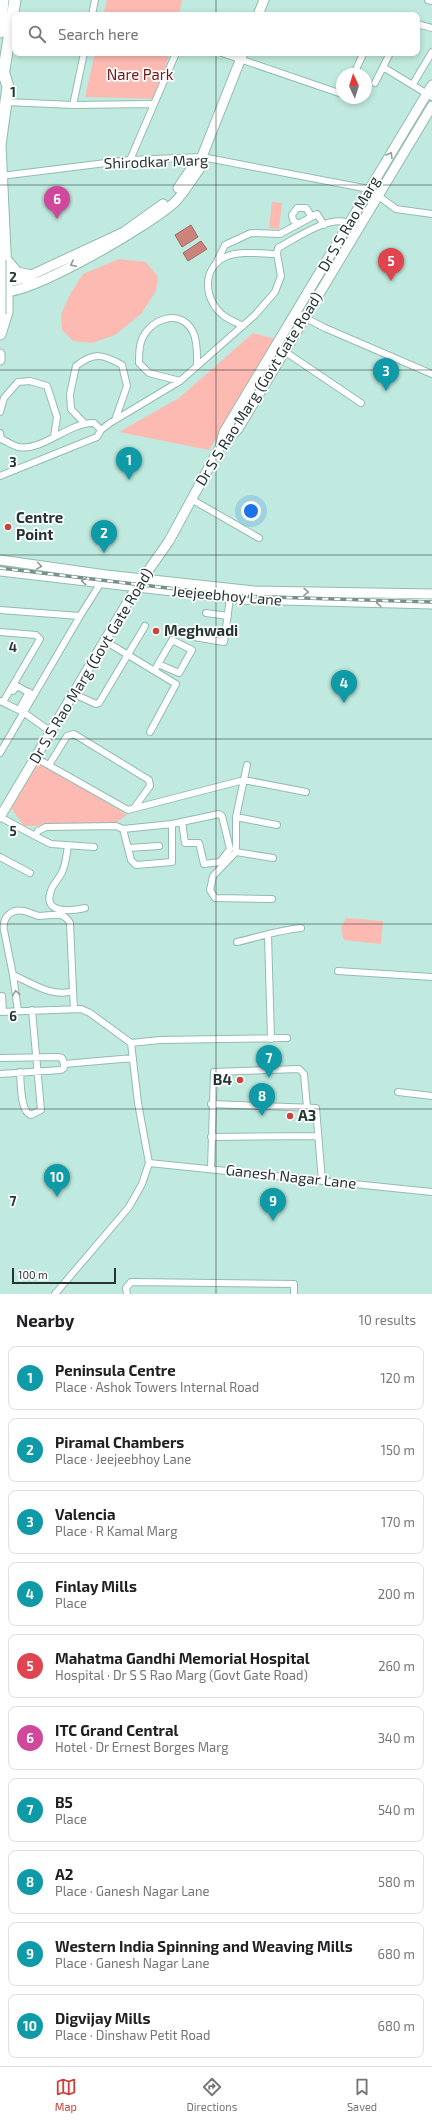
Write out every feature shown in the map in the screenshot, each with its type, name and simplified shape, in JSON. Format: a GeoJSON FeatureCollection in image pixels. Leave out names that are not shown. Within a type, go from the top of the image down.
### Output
{"type":"FeatureCollection","features":[{"type":"Feature","properties":{"kind":"highway"},"geometry":{"type":"LineString","coordinates":[[0,32],[3,0]]}},
{"type":"Feature","properties":{"kind":"highway"},"geometry":{"type":"LineString","coordinates":[[14,12],[15,0]]}},
{"type":"Feature","properties":{"kind":"highway"},"geometry":{"type":"LineString","coordinates":[[0,334],[7,312],[3,288],[0,145],[3,70],[12,26]]}},
{"type":"Feature","properties":{"kind":"highway"},"geometry":{"type":"LineString","coordinates":[[3,260],[28,281]]}},
{"type":"Feature","properties":{"kind":"highway"},"geometry":{"type":"LineString","coordinates":[[0,314],[3,260]]}},
{"type":"Feature","properties":{"kind":"main road"},"geometry":{"type":"LineString","coordinates":[[259,12],[264,0]]}},
{"type":"Feature","properties":{"kind":"main road"},"geometry":{"type":"LineString","coordinates":[[3,288],[28,281],[124,232],[147,219],[173,196],[193,166],[200,161],[242,56]]}},
{"type":"Feature","properties":{"kind":"main road","name":"Dr S S Rao Marg"},"geometry":{"type":"LineString","coordinates":[[220,447],[224,432],[348,227],[369,189],[429,96],[432,85]]}},
{"type":"Feature","properties":{"kind":"main road","name":"Dr S S Rao Marg (Govt Gate Road)"},"geometry":{"type":"LineString","coordinates":[[0,817],[136,588],[169,541],[220,447],[238,429],[380,195],[432,106]]}},
{"type":"Feature","properties":{"kind":"main road"},"geometry":{"type":"LineString","coordinates":[[0,354],[0,360]]}},
{"type":"Feature","properties":{"kind":"main road","name":"Jeejeebhoy Lane"},"geometry":{"type":"LineString","coordinates":[[0,560],[103,579],[136,588],[217,592]]}},
{"type":"Feature","properties":{"kind":"main road","name":"Jeejeebhoy Lane"},"geometry":{"type":"LineString","coordinates":[[0,571],[103,579],[142,579],[217,592],[230,598],[432,604]]}},
{"type":"Feature","properties":{"kind":"main road"},"geometry":{"type":"LineString","coordinates":[[217,592],[254,591],[432,594]]}},
{"type":"Feature","properties":{"kind":"main road"},"geometry":{"type":"LineString","coordinates":[[403,594],[403,603]]}},
{"type":"Feature","properties":{"kind":"street"},"geometry":{"type":"LineString","coordinates":[[93,12],[95,0]]}},
{"type":"Feature","properties":{"kind":"street"},"geometry":{"type":"LineString","coordinates":[[428,0],[432,2]]}},
{"type":"Feature","properties":{"kind":"street"},"geometry":{"type":"LineString","coordinates":[[420,25],[432,28]]}},
{"type":"Feature","properties":{"kind":"street"},"geometry":{"type":"LineString","coordinates":[[413,84],[432,52]]}},
{"type":"Feature","properties":{"kind":"street"},"geometry":{"type":"LineString","coordinates":[[73,105],[83,56]]}},
{"type":"Feature","properties":{"kind":"street"},"geometry":{"type":"LineString","coordinates":[[130,160],[152,104],[175,56]]}},
{"type":"Feature","properties":{"kind":"street"},"geometry":{"type":"LineString","coordinates":[[242,56],[336,92]]}},
{"type":"Feature","properties":{"kind":"street"},"geometry":{"type":"LineString","coordinates":[[357,68],[362,56]]}},
{"type":"Feature","properties":{"kind":"street"},"geometry":{"type":"LineString","coordinates":[[376,83],[388,56]]}},
{"type":"Feature","properties":{"kind":"street"},"geometry":{"type":"LineString","coordinates":[[383,66],[413,84],[429,96]]}},
{"type":"Feature","properties":{"kind":"street"},"geometry":{"type":"LineString","coordinates":[[2,101],[73,105],[152,104]]}},
{"type":"Feature","properties":{"kind":"street","name":"Shirodkar Marg"},"geometry":{"type":"LineString","coordinates":[[1,176],[130,160],[200,161],[369,189],[380,195],[396,209],[432,214]]}},
{"type":"Feature","properties":{"kind":"street"},"geometry":{"type":"LineString","coordinates":[[298,224],[293,220],[292,215],[297,208],[306,208],[312,217]]}},
{"type":"Feature","properties":{"kind":"street"},"geometry":{"type":"LineString","coordinates":[[243,326],[223,315],[214,304],[207,287],[210,271],[226,245],[251,233],[280,234],[317,214],[324,225]]}},
{"type":"Feature","properties":{"kind":"street"},"geometry":{"type":"LineString","coordinates":[[0,476],[97,437],[101,430],[115,420],[180,381],[243,326],[275,292],[281,276],[277,254],[278,248],[315,228],[332,222],[348,227]]}},
{"type":"Feature","properties":{"kind":"street"},"geometry":{"type":"LineString","coordinates":[[213,268],[225,257],[246,253],[277,254]]}},
{"type":"Feature","properties":{"kind":"street"},"geometry":{"type":"LineString","coordinates":[[296,313],[432,374]]}},
{"type":"Feature","properties":{"kind":"street"},"geometry":{"type":"LineString","coordinates":[[180,381],[149,373],[138,363],[141,341],[153,325],[168,317],[180,319],[193,332],[197,349],[197,366]]}},
{"type":"Feature","properties":{"kind":"street"},"geometry":{"type":"LineString","coordinates":[[284,351],[361,403]]}},
{"type":"Feature","properties":{"kind":"street"},"geometry":{"type":"LineString","coordinates":[[84,423],[71,409],[70,394],[76,366],[88,357],[107,356],[122,365],[127,386],[115,420]]}},
{"type":"Feature","properties":{"kind":"street"},"geometry":{"type":"LineString","coordinates":[[0,412],[4,398],[18,382],[30,381],[47,386],[57,417],[54,437]]}},
{"type":"Feature","properties":{"kind":"street"},"geometry":{"type":"LineString","coordinates":[[0,433],[1,439],[18,447],[33,446],[84,423],[94,423],[101,430]]}},
{"type":"Feature","properties":{"kind":"street"},"geometry":{"type":"LineString","coordinates":[[191,499],[259,538]]}},
{"type":"Feature","properties":{"kind":"street"},"geometry":{"type":"LineString","coordinates":[[0,753],[31,694],[103,579]]}},
{"type":"Feature","properties":{"kind":"street"},"geometry":{"type":"LineString","coordinates":[[194,637],[224,642],[230,598]]}},
{"type":"Feature","properties":{"kind":"street"},"geometry":{"type":"LineString","coordinates":[[0,610],[80,616]]}},
{"type":"Feature","properties":{"kind":"street"},"geometry":{"type":"LineString","coordinates":[[206,613],[228,616]]}},
{"type":"Feature","properties":{"kind":"street"},"geometry":{"type":"LineString","coordinates":[[74,694],[97,704],[145,626]]}},
{"type":"Feature","properties":{"kind":"street"},"geometry":{"type":"LineString","coordinates":[[0,632],[36,635],[40,639],[3,702]]}},
{"type":"Feature","properties":{"kind":"street"},"geometry":{"type":"LineString","coordinates":[[155,670],[158,664],[172,640],[192,650],[179,673],[158,664]]}},
{"type":"Feature","properties":{"kind":"street"},"geometry":{"type":"LineString","coordinates":[[105,641],[176,682],[177,686],[150,732]]}},
{"type":"Feature","properties":{"kind":"street"},"geometry":{"type":"LineString","coordinates":[[3,702],[16,686],[31,694]]}},
{"type":"Feature","properties":{"kind":"street"},"geometry":{"type":"LineString","coordinates":[[3,702],[21,711],[51,732]]}},
{"type":"Feature","properties":{"kind":"street"},"geometry":{"type":"LineString","coordinates":[[49,765],[67,736],[74,734],[149,780],[150,786],[134,808]]}},
{"type":"Feature","properties":{"kind":"street"},"geometry":{"type":"LineString","coordinates":[[36,758],[128,810],[244,780],[306,792]]}},
{"type":"Feature","properties":{"kind":"street"},"geometry":{"type":"LineString","coordinates":[[247,765],[236,817],[236,852],[213,876],[210,882],[212,895],[215,898],[272,898]]}},
{"type":"Feature","properties":{"kind":"street"},"geometry":{"type":"LineString","coordinates":[[35,836],[38,831],[46,827],[116,826],[123,829],[172,824],[221,814],[230,849],[229,852],[220,862],[204,864],[199,843],[185,843],[182,822]]}},
{"type":"Feature","properties":{"kind":"street"},"geometry":{"type":"LineString","coordinates":[[0,817],[51,844],[94,847]]}},
{"type":"Feature","properties":{"kind":"street"},"geometry":{"type":"LineString","coordinates":[[236,817],[277,825]]}},
{"type":"Feature","properties":{"kind":"street"},"geometry":{"type":"LineString","coordinates":[[123,829],[132,862],[136,865],[171,863],[173,860],[172,824]]}},
{"type":"Feature","properties":{"kind":"street"},"geometry":{"type":"LineString","coordinates":[[68,845],[63,871],[51,889],[50,902],[53,907],[61,911],[85,908]]}},
{"type":"Feature","properties":{"kind":"street"},"geometry":{"type":"LineString","coordinates":[[128,848],[159,846]]}},
{"type":"Feature","properties":{"kind":"street"},"geometry":{"type":"LineString","coordinates":[[236,852],[273,858]]}},
{"type":"Feature","properties":{"kind":"street"},"geometry":{"type":"LineString","coordinates":[[0,857],[30,874]]}},
{"type":"Feature","properties":{"kind":"street"},"geometry":{"type":"LineString","coordinates":[[18,1011],[13,974],[3,923],[6,916],[13,912],[22,910],[40,916],[60,914],[67,918],[70,923],[74,1009]]}},
{"type":"Feature","properties":{"kind":"street"},"geometry":{"type":"LineString","coordinates":[[237,942],[268,935],[282,930],[301,928]]}},
{"type":"Feature","properties":{"kind":"street"},"geometry":{"type":"LineString","coordinates":[[268,935],[271,1038]]}},
{"type":"Feature","properties":{"kind":"street"},"geometry":{"type":"LineString","coordinates":[[338,971],[432,977]]}},
{"type":"Feature","properties":{"kind":"street"},"geometry":{"type":"LineString","coordinates":[[13,974],[56,994],[64,994],[73,991]]}},
{"type":"Feature","properties":{"kind":"street"},"geometry":{"type":"LineString","coordinates":[[1,998],[2,1012],[81,1009],[90,1013],[131,1043],[160,1040],[287,1038]]}},
{"type":"Feature","properties":{"kind":"street"},"geometry":{"type":"LineString","coordinates":[[20,1072],[23,1105],[26,1112],[31,1115],[41,1110],[32,1010]]}},
{"type":"Feature","properties":{"kind":"street"},"geometry":{"type":"LineString","coordinates":[[55,1294],[129,1207],[142,1184],[149,1163],[138,1103],[131,1043]]}},
{"type":"Feature","properties":{"kind":"street"},"geometry":{"type":"LineString","coordinates":[[0,1058],[36,1056],[60,1057],[64,1064],[64,1068],[61,1070],[0,1074]]}},
{"type":"Feature","properties":{"kind":"street"},"geometry":{"type":"LineString","coordinates":[[64,1064],[133,1058]]}},
{"type":"Feature","properties":{"kind":"street"},"geometry":{"type":"LineString","coordinates":[[210,1169],[214,1072],[299,1069],[304,1074],[306,1107]]}},
{"type":"Feature","properties":{"kind":"street"},"geometry":{"type":"LineString","coordinates":[[398,1092],[432,1096]]}},
{"type":"Feature","properties":{"kind":"street"},"geometry":{"type":"LineString","coordinates":[[212,1104],[306,1107],[318,1110],[318,1136],[322,1181]]}},
{"type":"Feature","properties":{"kind":"street"},"geometry":{"type":"LineString","coordinates":[[211,1137],[318,1136]]}},
{"type":"Feature","properties":{"kind":"street","name":"Ganesh Nagar Lane"},"geometry":{"type":"LineString","coordinates":[[149,1163],[432,1192]]}},
{"type":"Feature","properties":{"kind":"street"},"geometry":{"type":"LineString","coordinates":[[127,1294],[126,1288],[131,1282],[294,1284],[294,1294]]}},
{"type":"Feature","properties":{"kind":"green space"},"geometry":{"type":"Polygon","coordinates":[[[107,0],[182,0],[180,12],[104,12],[107,0]]]}},
{"type":"Feature","properties":{"kind":"green space","name":"Nare Park"},"geometry":{"type":"Polygon","coordinates":[[[94,56],[168,56],[159,99],[85,97],[94,56]]]}},
{"type":"Feature","properties":{"kind":"green space"},"geometry":{"type":"Polygon","coordinates":[[[272,202],[282,203],[279,229],[269,228],[272,202]]]}},
{"type":"Feature","properties":{"kind":"green space"},"geometry":{"type":"Polygon","coordinates":[[[119,259],[146,262],[158,277],[156,291],[141,314],[115,335],[92,343],[73,341],[62,330],[61,314],[71,293],[83,274],[119,259]]]}},
{"type":"Feature","properties":{"kind":"green space"},"geometry":{"type":"Polygon","coordinates":[[[253,333],[279,340],[209,450],[119,432],[179,398],[253,333]]]}},
{"type":"Feature","properties":{"kind":"green space"},"geometry":{"type":"Polygon","coordinates":[[[39,761],[127,815],[115,823],[24,826],[11,808],[39,761]]]}},
{"type":"Feature","properties":{"kind":"green space"},"geometry":{"type":"Polygon","coordinates":[[[346,918],[383,921],[381,944],[344,940],[341,928],[346,918]]]}},
{"type":"Feature","properties":{"kind":"shaded area"},"geometry":{"type":"Polygon","coordinates":[[[191,225],[198,237],[182,247],[175,235],[191,225]]]}},
{"type":"Feature","properties":{"kind":"shaded area"},"geometry":{"type":"Polygon","coordinates":[[[201,241],[207,249],[188,261],[183,253],[201,241]]]}},
{"type":"Feature","properties":{"kind":"railway"},"geometry":{"type":"LineString","coordinates":[[0,568],[235,596],[432,602]]}},
{"type":"Feature","properties":{"kind":"place","name":"ITC Grand Central"},"geometry":{"type":"Point","coordinates":[57,219]}},
{"type":"Feature","properties":{"kind":"place","name":"Mahatma Gandhi Memorial Hospital"},"geometry":{"type":"Point","coordinates":[391,281]}},
{"type":"Feature","properties":{"kind":"place","name":"Valencia"},"geometry":{"type":"Point","coordinates":[386,391]}},
{"type":"Feature","properties":{"kind":"place","name":"Peninsula Centre"},"geometry":{"type":"Point","coordinates":[129,480]}},
{"type":"Feature","properties":{"kind":"place","name":"Centre Point"},"geometry":{"type":"Point","coordinates":[8,527]}},
{"type":"Feature","properties":{"kind":"place","name":"Piramal Chambers"},"geometry":{"type":"Point","coordinates":[104,553]}},
{"type":"Feature","properties":{"kind":"place","name":"Meghwadi"},"geometry":{"type":"Point","coordinates":[156,631]}},
{"type":"Feature","properties":{"kind":"place","name":"Finlay Mills"},"geometry":{"type":"Point","coordinates":[344,703]}},
{"type":"Feature","properties":{"kind":"place","name":"B5"},"geometry":{"type":"Point","coordinates":[269,1078]}},
{"type":"Feature","properties":{"kind":"place","name":"B4"},"geometry":{"type":"Point","coordinates":[240,1080]}},
{"type":"Feature","properties":{"kind":"place","name":"A2"},"geometry":{"type":"Point","coordinates":[262,1116]}},
{"type":"Feature","properties":{"kind":"place","name":"A3"},"geometry":{"type":"Point","coordinates":[290,1116]}},
{"type":"Feature","properties":{"kind":"place","name":"Digvijay Mills"},"geometry":{"type":"Point","coordinates":[57,1197]}},
{"type":"Feature","properties":{"kind":"place","name":"Western India Spinning and Weaving Mills"},"geometry":{"type":"Point","coordinates":[273,1221]}}]}
